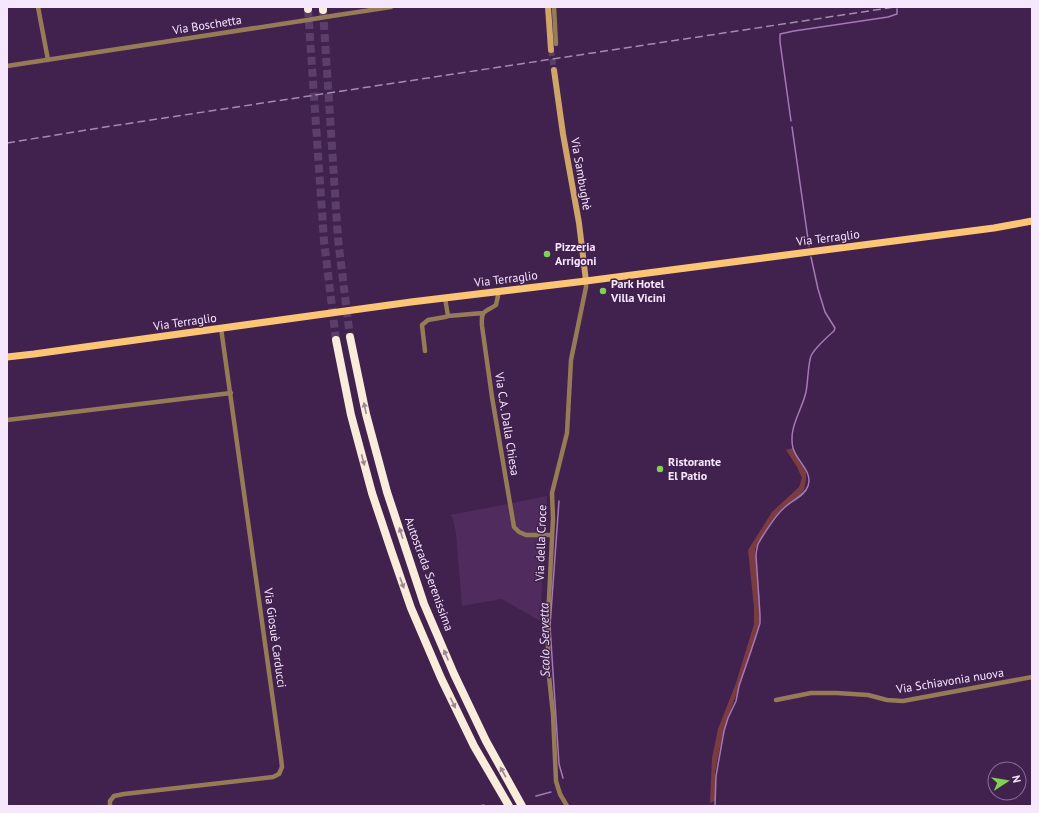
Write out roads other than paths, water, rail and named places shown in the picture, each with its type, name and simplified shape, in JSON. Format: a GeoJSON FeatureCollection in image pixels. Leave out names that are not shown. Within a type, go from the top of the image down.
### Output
{"type":"FeatureCollection","features":[{"type":"Feature","properties":{"kind":"highway","name":"Autostrada Serenissima"},"geometry":{"type":"LineString","coordinates":[[350,337],[366,414],[387,492],[424,604],[454,674],[486,741],[522,806]]}},
{"type":"Feature","properties":{"kind":"highway"},"geometry":{"type":"LineString","coordinates":[[336,340],[351,415],[372,493],[411,608],[440,678],[474,746],[509,806]]}},
{"type":"Feature","properties":{"kind":"main road","name":"Via Terraglio"},"geometry":{"type":"LineString","coordinates":[[7,356],[42,353],[445,298],[994,228],[1032,221]]}},
{"type":"Feature","properties":{"kind":"street"},"geometry":{"type":"LineString","coordinates":[[38,7],[48,60]]}},
{"type":"Feature","properties":{"kind":"street","name":"Via Boschetta"},"geometry":{"type":"LineString","coordinates":[[7,66],[391,7]]}},
{"type":"Feature","properties":{"kind":"street"},"geometry":{"type":"LineString","coordinates":[[548,7],[551,50]]}},
{"type":"Feature","properties":{"kind":"street"},"geometry":{"type":"LineString","coordinates":[[554,7],[556,44]]}},
{"type":"Feature","properties":{"kind":"street","name":"Via Sambughè"},"geometry":{"type":"LineString","coordinates":[[554,70],[563,134],[579,223],[586,281]]}},
{"type":"Feature","properties":{"kind":"street","name":"Via della Croce"},"geometry":{"type":"LineString","coordinates":[[568,806],[560,794],[556,781],[553,714],[548,667],[548,619],[553,518],[552,493],[567,433],[571,360],[586,281]]}},
{"type":"Feature","properties":{"kind":"street"},"geometry":{"type":"LineString","coordinates":[[425,351],[422,325],[428,320],[445,318],[448,316],[483,313],[494,306],[497,302],[499,291]]}},
{"type":"Feature","properties":{"kind":"street"},"geometry":{"type":"LineString","coordinates":[[445,298],[448,316]]}},
{"type":"Feature","properties":{"kind":"street","name":"Via C.A. Dalla Chiesa"},"geometry":{"type":"LineString","coordinates":[[483,313],[482,326],[485,349],[514,527],[519,532],[526,534],[552,535]]}},
{"type":"Feature","properties":{"kind":"street","name":"Via Giosuè Carducci"},"geometry":{"type":"LineString","coordinates":[[110,806],[110,801],[114,796],[273,777],[279,774],[282,767],[222,328]]}},
{"type":"Feature","properties":{"kind":"street"},"geometry":{"type":"LineString","coordinates":[[7,420],[230,393]]}},
{"type":"Feature","properties":{"kind":"street","name":"Via Schiavonia nuova"},"geometry":{"type":"LineString","coordinates":[[776,700],[811,693],[838,693],[868,694],[887,700],[903,701],[1032,677]]}},
{"type":"Feature","properties":{"kind":"waterway"},"geometry":{"type":"LineString","coordinates":[[791,121],[780,34],[888,17],[897,14],[897,9]]}},
{"type":"Feature","properties":{"kind":"waterway"},"geometry":{"type":"LineString","coordinates":[[792,127],[809,246]]}},
{"type":"Feature","properties":{"kind":"waterway"},"geometry":{"type":"LineString","coordinates":[[715,806],[716,776],[724,731],[736,701],[739,686],[760,623],[756,556],[758,544],[780,512],[804,493],[809,481],[807,471],[793,448],[792,433],[806,392],[811,356],[835,328],[825,312],[811,257]]}},
{"type":"Feature","properties":{"kind":"waterway","name":"Scolo Servetta"},"geometry":{"type":"LineString","coordinates":[[559,501],[550,626],[559,764],[563,778]]}},
{"type":"Feature","properties":{"kind":"waterway","name":"Scolo Servetta"},"geometry":{"type":"LineString","coordinates":[[536,796],[551,792]]}},
{"type":"Feature","properties":{"kind":"waterway","name":"Scolo Servetta"},"geometry":{"type":"LineString","coordinates":[[479,806],[484,805]]}},
{"type":"Feature","properties":{"kind":"tunnel"},"geometry":{"type":"LineString","coordinates":[[308,9],[324,241],[336,340]]}},
{"type":"Feature","properties":{"kind":"tunnel"},"geometry":{"type":"LineString","coordinates":[[323,10],[338,239],[350,337]]}},
{"type":"Feature","properties":{"kind":"tunnel"},"geometry":{"type":"LineString","coordinates":[[551,50],[554,70]]}},
{"type":"Feature","properties":{"kind":"railway"},"geometry":{"type":"LineString","coordinates":[[7,143],[895,7]]}},
{"type":"Feature","properties":{"kind":"place","name":"Pizzeria Arrigoni"},"geometry":{"type":"Point","coordinates":[547,254]}},
{"type":"Feature","properties":{"kind":"place","name":"Park Hotel Villa Vicini"},"geometry":{"type":"Point","coordinates":[603,291]}},
{"type":"Feature","properties":{"kind":"place","name":"Ristorante El Patio"},"geometry":{"type":"Point","coordinates":[660,469]}}]}
